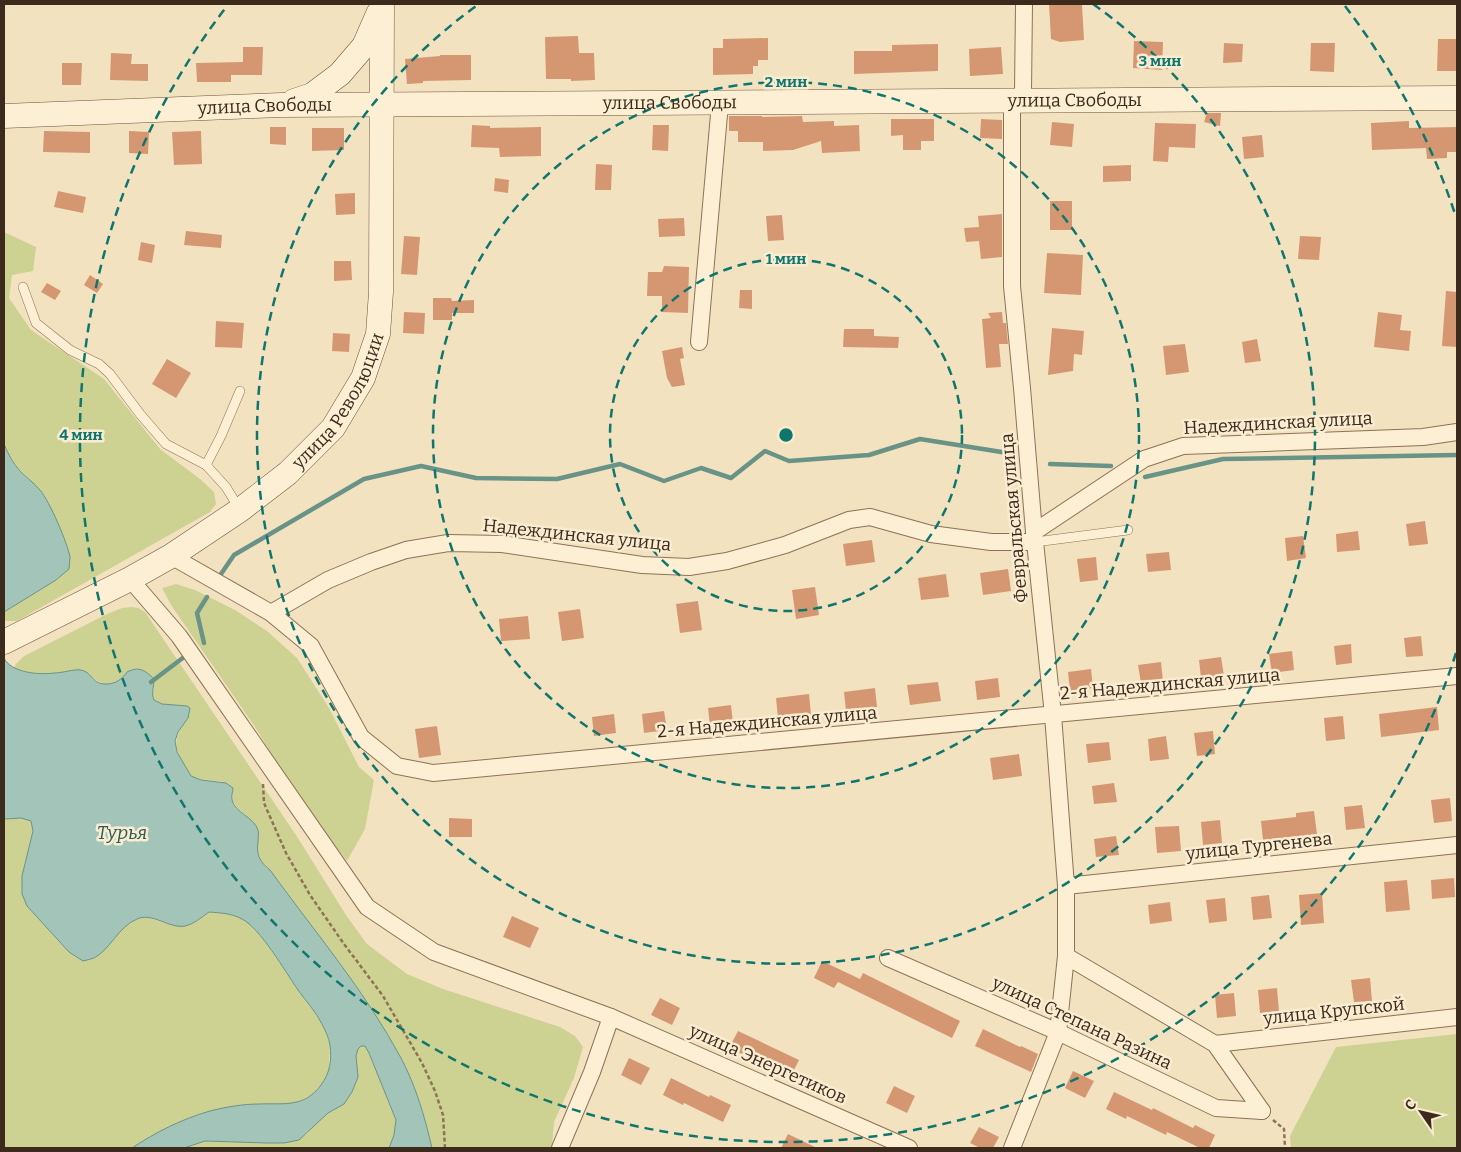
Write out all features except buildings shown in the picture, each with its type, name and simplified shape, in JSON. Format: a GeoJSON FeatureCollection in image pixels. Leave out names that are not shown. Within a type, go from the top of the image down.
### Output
{"type":"FeatureCollection","features":[{"type":"Feature","properties":{"kind":"main road"},"geometry":{"type":"LineString","coordinates":[[282,104],[312,95],[340,74],[364,46],[378,16],[381,4]]}},
{"type":"Feature","properties":{"kind":"main road","name":"улица Революции"},"geometry":{"type":"LineString","coordinates":[[9,639],[130,579],[171,556],[240,510],[288,473],[333,428],[364,378],[378,334],[381,292],[381,4]]}},
{"type":"Feature","properties":{"kind":"main road","name":"улица Свободы"},"geometry":{"type":"LineString","coordinates":[[4,116],[282,104],[382,105],[1457,98]]}},
{"type":"Feature","properties":{"kind":"street","name":"Февральская улица"},"geometry":{"type":"LineString","coordinates":[[1012,1148],[1058,1032],[1066,956],[1066,886],[1053,715],[1034,537],[1012,286],[1012,109],[1023,91],[1024,4]]}},
{"type":"Feature","properties":{"kind":"street"},"geometry":{"type":"LineString","coordinates":[[699,342],[720,103]]}},
{"type":"Feature","properties":{"kind":"street","name":"Надеждинская улица"},"geometry":{"type":"LineString","coordinates":[[271,613],[328,580],[371,562],[406,550],[448,543],[502,544],[642,565],[690,567],[727,561],[785,545],[849,520],[870,517],[930,534],[991,542],[1034,537],[1144,459],[1183,446],[1423,438],[1457,432]]}},
{"type":"Feature","properties":{"kind":"street","name":"2-я Надеждинская улица"},"geometry":{"type":"LineString","coordinates":[[171,556],[271,613],[311,646],[360,737],[397,766],[433,773],[1457,676]]}},
{"type":"Feature","properties":{"kind":"street","name":"улица Энергетиков"},"geometry":{"type":"LineString","coordinates":[[130,579],[179,636],[367,907],[434,952],[611,1017],[909,1148]]}},
{"type":"Feature","properties":{"kind":"street","name":"улица Тургенева"},"geometry":{"type":"LineString","coordinates":[[1066,886],[1457,845]]}},
{"type":"Feature","properties":{"kind":"street"},"geometry":{"type":"LineString","coordinates":[[1066,956],[1215,1044],[1262,1111]]}},
{"type":"Feature","properties":{"kind":"street","name":"улица Степана Разина"},"geometry":{"type":"LineString","coordinates":[[888,958],[1058,1032],[1216,1108],[1262,1111]]}},
{"type":"Feature","properties":{"kind":"street"},"geometry":{"type":"LineString","coordinates":[[560,1148],[592,1072],[611,1017]]}},
{"type":"Feature","properties":{"kind":"street","name":"улица Крупской"},"geometry":{"type":"LineString","coordinates":[[1215,1044],[1457,1017]]}},
{"type":"Feature","properties":{"kind":"lane"},"geometry":{"type":"LineString","coordinates":[[23,288],[36,323],[70,350],[99,364],[110,374],[140,414],[166,444],[206,465],[226,488],[240,510]]}},
{"type":"Feature","properties":{"kind":"lane"},"geometry":{"type":"LineString","coordinates":[[206,465],[221,436],[240,391]]}},
{"type":"Feature","properties":{"kind":"lane"},"geometry":{"type":"LineString","coordinates":[[1034,537],[1128,530]]}},
{"type":"Feature","properties":{"kind":"path"},"geometry":{"type":"LineString","coordinates":[[268,766],[262,776],[264,803],[286,853],[310,895],[383,996],[422,1063],[436,1091],[443,1115],[445,1148]]}},
{"type":"Feature","properties":{"kind":"path"},"geometry":{"type":"LineString","coordinates":[[1262,1111],[1284,1129],[1286,1148]]}},
{"type":"Feature","properties":{"kind":"green space"},"geometry":{"type":"Polygon","coordinates":[[[4,232],[36,247],[33,271],[12,275],[9,298],[31,330],[104,379],[160,449],[214,492],[216,504],[210,512],[17,621],[4,621],[4,612],[56,580],[70,556],[48,502],[39,489],[19,469],[8,454],[4,444],[4,232]]]}},
{"type":"Feature","properties":{"kind":"green space"},"geometry":{"type":"Polygon","coordinates":[[[176,584],[195,590],[235,610],[267,631],[297,658],[329,708],[359,767],[374,780],[365,829],[347,861],[301,801],[253,724],[171,605],[162,588],[176,584]]]}},
{"type":"Feature","properties":{"kind":"green space"},"geometry":{"type":"Polygon","coordinates":[[[132,607],[145,612],[296,835],[346,915],[367,944],[407,974],[443,989],[560,1027],[575,1036],[583,1047],[574,1078],[554,1122],[552,1148],[432,1148],[420,1102],[401,1058],[356,985],[270,870],[259,859],[257,848],[258,836],[254,823],[238,809],[232,800],[233,788],[222,782],[196,778],[189,774],[183,764],[177,750],[176,740],[188,718],[186,706],[162,704],[154,700],[152,696],[154,687],[122,679],[113,684],[104,684],[100,683],[89,673],[42,674],[14,668],[24,656],[107,614],[122,608],[132,607]]]}},
{"type":"Feature","properties":{"kind":"green space"},"geometry":{"type":"Polygon","coordinates":[[[21,818],[31,821],[33,831],[22,876],[27,906],[69,952],[83,961],[95,958],[123,928],[138,918],[150,918],[174,926],[199,920],[208,912],[227,913],[241,918],[250,924],[264,940],[322,1023],[330,1044],[329,1071],[322,1084],[313,1094],[293,1104],[211,1111],[167,1128],[132,1148],[4,1148],[4,819],[21,818]]]}},
{"type":"Feature","properties":{"kind":"green space"},"geometry":{"type":"Polygon","coordinates":[[[1457,1034],[1457,1148],[1291,1148],[1290,1136],[1336,1047],[1457,1034]]]}},
{"type":"Feature","properties":{"kind":"green space"},"geometry":{"type":"Polygon","coordinates":[[[365,1046],[369,1053],[396,1121],[394,1135],[389,1148],[184,1148],[205,1141],[284,1143],[307,1134],[328,1113],[344,1104],[352,1092],[358,1077],[356,1056],[358,1048],[365,1046]]]}},
{"type":"Feature","properties":{"kind":"water"},"geometry":{"type":"Polygon","coordinates":[[[4,444],[17,468],[38,487],[44,496],[58,522],[70,557],[69,569],[56,580],[4,612],[4,444]]]}},
{"type":"Feature","properties":{"kind":"water","name":"Турья"},"geometry":{"type":"Polygon","coordinates":[[[4,658],[13,667],[26,672],[48,674],[81,670],[102,684],[117,682],[131,670],[142,670],[154,679],[154,700],[162,704],[187,706],[190,708],[188,718],[178,732],[175,741],[177,752],[191,776],[201,780],[226,783],[233,788],[232,798],[234,804],[240,812],[253,822],[258,830],[258,854],[261,861],[270,870],[356,985],[401,1058],[419,1102],[432,1148],[389,1148],[394,1135],[396,1120],[369,1053],[365,1046],[361,1046],[356,1056],[358,1077],[352,1092],[344,1104],[328,1113],[299,1140],[284,1143],[205,1141],[184,1148],[132,1148],[170,1127],[210,1111],[247,1105],[293,1103],[308,1098],[321,1085],[328,1071],[331,1051],[328,1037],[317,1015],[257,931],[238,917],[209,912],[192,924],[179,926],[143,917],[125,927],[100,954],[83,961],[69,952],[27,906],[22,894],[22,876],[33,831],[31,821],[21,818],[4,819],[4,658]]]}},
{"type":"Feature","properties":{"kind":"waterway"},"geometry":{"type":"LineString","coordinates":[[221,574],[234,555],[364,479],[421,466],[476,478],[557,479],[620,464],[664,481],[701,468],[731,478],[765,451],[789,461],[869,455],[920,439],[1014,454]]}},
{"type":"Feature","properties":{"kind":"waterway"},"geometry":{"type":"LineString","coordinates":[[1145,477],[1223,459],[1457,455]]}},
{"type":"Feature","properties":{"kind":"waterway"},"geometry":{"type":"LineString","coordinates":[[1050,464],[1111,466]]}},
{"type":"Feature","properties":{"kind":"waterway"},"geometry":{"type":"LineString","coordinates":[[204,643],[197,613],[207,597]]}},
{"type":"Feature","properties":{"kind":"waterway"},"geometry":{"type":"LineString","coordinates":[[151,682],[184,657]]}}]}
